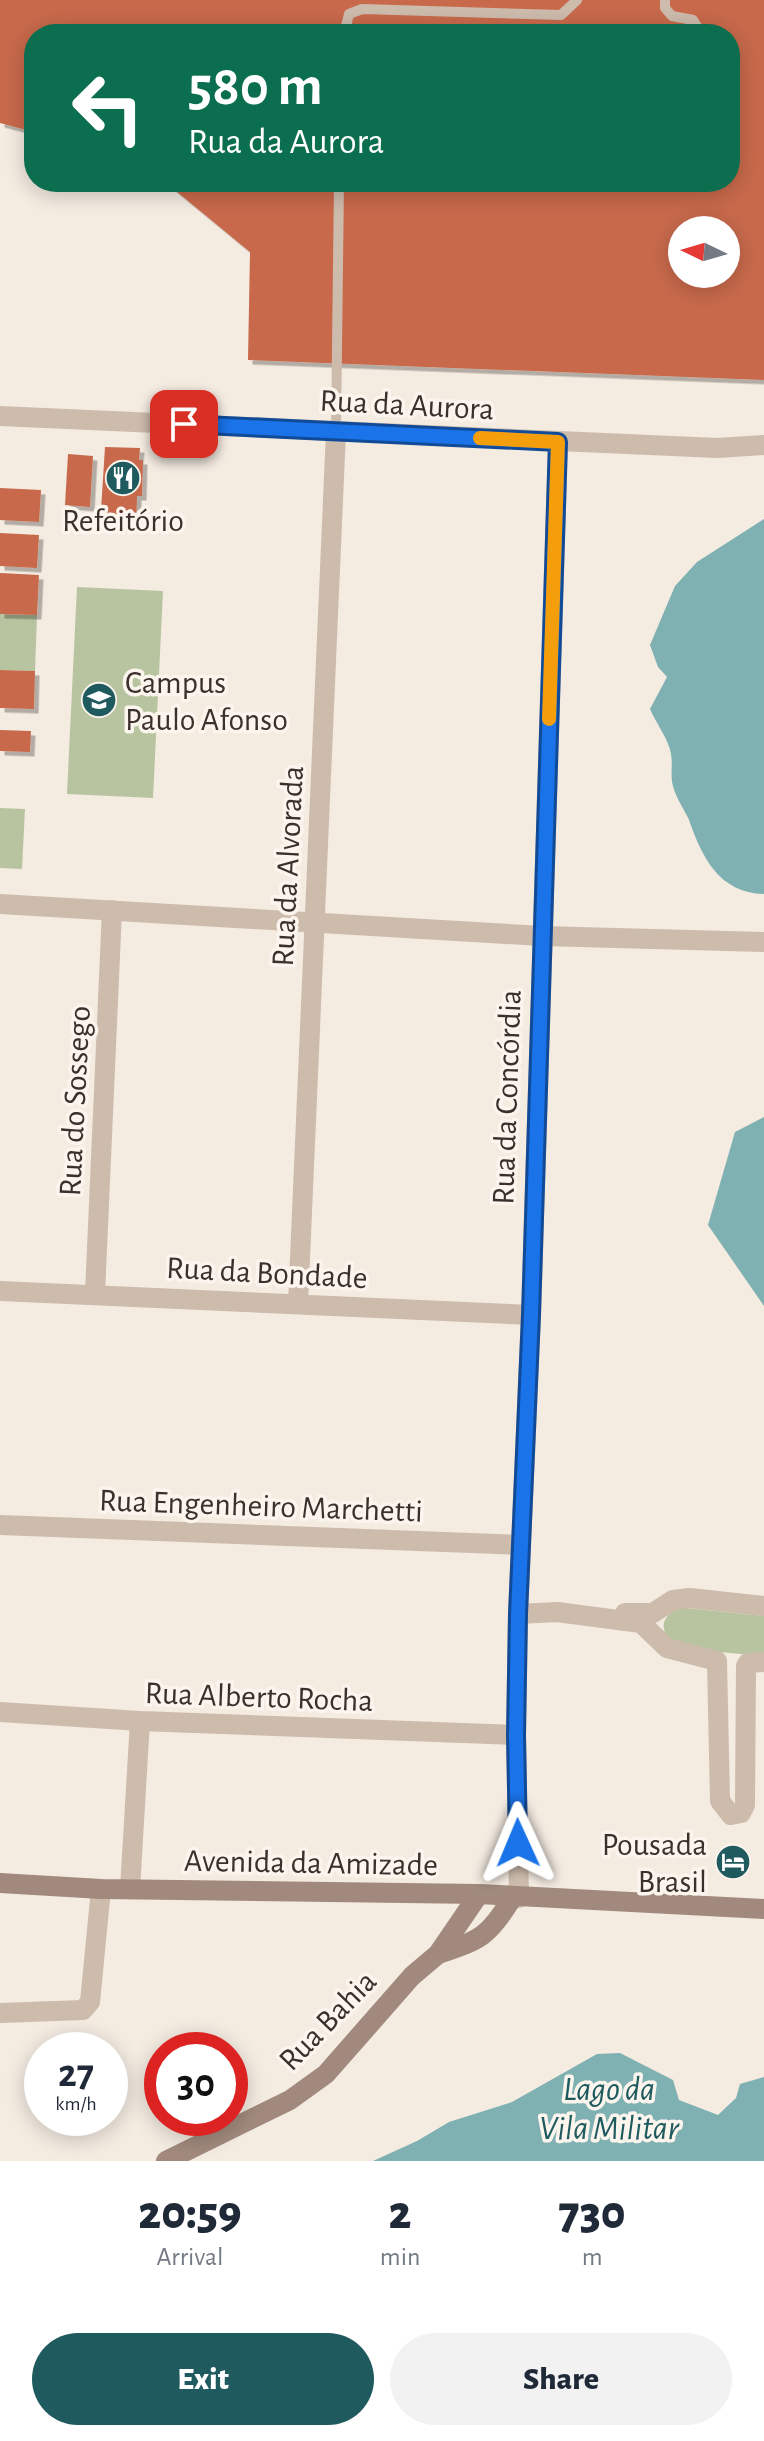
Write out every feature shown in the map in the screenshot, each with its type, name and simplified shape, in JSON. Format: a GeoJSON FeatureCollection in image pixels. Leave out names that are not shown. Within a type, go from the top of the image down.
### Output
{"type":"FeatureCollection","features":[{"type":"Feature","properties":{"kind":"street","name":"Rua da Aurora"},"geometry":{"type":"LineString","coordinates":[[0,416],[558,442],[717,448],[764,445]]}},
{"type":"Feature","properties":{"kind":"street","name":"Rua da Alvorada"},"geometry":{"type":"LineString","coordinates":[[298,1304],[336,431]]}},
{"type":"Feature","properties":{"kind":"street","name":"Rua da Concórdia"},"geometry":{"type":"LineString","coordinates":[[516,1897],[518,1605],[531,1315],[558,442]]}},
{"type":"Feature","properties":{"kind":"street"},"geometry":{"type":"LineString","coordinates":[[0,904],[542,936],[764,942]]}},
{"type":"Feature","properties":{"kind":"street","name":"Rua do Sossego"},"geometry":{"type":"LineString","coordinates":[[95,1294],[112,910]]}},
{"type":"Feature","properties":{"kind":"street","name":"Rua da Bondade"},"geometry":{"type":"LineString","coordinates":[[0,1291],[531,1315]]}},
{"type":"Feature","properties":{"kind":"street","name":"Rua Engenheiro Marchetti"},"geometry":{"type":"LineString","coordinates":[[0,1525],[520,1545]]}},
{"type":"Feature","properties":{"kind":"street"},"geometry":{"type":"LineString","coordinates":[[518,1605],[638,1615],[653,1613],[673,1600],[690,1598],[764,1606]]}},
{"type":"Feature","properties":{"kind":"street"},"geometry":{"type":"LineString","coordinates":[[518,1605],[641,1623],[667,1648],[717,1661],[720,1801],[731,1815],[741,1813],[745,1805],[755,1664]]}},
{"type":"Feature","properties":{"kind":"street","name":"Rua Alberto Rocha"},"geometry":{"type":"LineString","coordinates":[[0,1712],[140,1721],[516,1735]]}},
{"type":"Feature","properties":{"kind":"street"},"geometry":{"type":"LineString","coordinates":[[130,1889],[140,1721]]}},
{"type":"Feature","properties":{"kind":"street","name":"Avenida da Amizade"},"geometry":{"type":"LineString","coordinates":[[0,1883],[101,1889],[479,1894],[764,1909]]}},
{"type":"Feature","properties":{"kind":"street"},"geometry":{"type":"LineString","coordinates":[[0,2013],[83,2010],[90,2002],[101,1889]]}},
{"type":"Feature","properties":{"kind":"street","name":"Rua Bahia"},"geometry":{"type":"LineString","coordinates":[[166,2161],[290,2100],[326,2074],[412,1976],[438,1954],[479,1894]]}},
{"type":"Feature","properties":{"kind":"street","name":"Rua Bahia"},"geometry":{"type":"LineString","coordinates":[[438,1954],[480,1938],[493,1928],[516,1897]]}},
{"type":"Feature","properties":{"kind":"lane"},"geometry":{"type":"LineString","coordinates":[[346,24],[349,14],[362,9],[561,15],[577,0]]}},
{"type":"Feature","properties":{"kind":"lane"},"geometry":{"type":"LineString","coordinates":[[665,0],[665,8],[672,16],[693,20],[696,24]]}},
{"type":"Feature","properties":{"kind":"lane"},"geometry":{"type":"LineString","coordinates":[[336,431],[339,192]]}},
{"type":"Feature","properties":{"kind":"green space"},"geometry":{"type":"Polygon","coordinates":[[[77,587],[163,591],[153,798],[67,794],[77,587]]]}},
{"type":"Feature","properties":{"kind":"green space"},"geometry":{"type":"Polygon","coordinates":[[[0,614],[37,615],[35,671],[0,670],[0,614]]]}},
{"type":"Feature","properties":{"kind":"green space"},"geometry":{"type":"Polygon","coordinates":[[[0,808],[25,809],[22,869],[0,868],[0,808]]]}},
{"type":"Feature","properties":{"kind":"green space"},"geometry":{"type":"Polygon","coordinates":[[[678,1607],[764,1616],[764,1656],[674,1648],[664,1626],[667,1617],[678,1607]]]}},
{"type":"Feature","properties":{"kind":"water"},"geometry":{"type":"Polygon","coordinates":[[[764,519],[764,894],[748,892],[724,880],[700,847],[674,790],[670,749],[650,709],[667,677],[658,667],[650,645],[675,586],[697,562],[764,519]]]}},
{"type":"Feature","properties":{"kind":"water"},"geometry":{"type":"Polygon","coordinates":[[[764,1117],[764,1306],[708,1225],[735,1132],[764,1117]]]}},
{"type":"Feature","properties":{"kind":"water","name":"Lago da Vila Militar"},"geometry":{"type":"Polygon","coordinates":[[[620,2053],[673,2080],[679,2100],[718,2115],[736,2098],[740,2084],[764,2077],[764,2161],[373,2161],[449,2122],[512,2102],[597,2054],[620,2053]]]}},
{"type":"Feature","properties":{"kind":"building"},"geometry":{"type":"Polygon","coordinates":[[[0,0],[764,0],[764,380],[248,360],[250,252],[177,192],[740,192],[740,24],[24,24],[24,129],[0,123],[0,0]]]}},
{"type":"Feature","properties":{"kind":"building","name":"Refeitório"},"geometry":{"type":"Polygon","coordinates":[[[105,447],[140,448],[139,460],[143,460],[142,496],[137,496],[136,528],[100,526],[105,447]]]}},
{"type":"Feature","properties":{"kind":"building"},"geometry":{"type":"Polygon","coordinates":[[[68,454],[93,456],[90,507],[65,505],[68,454]]]}},
{"type":"Feature","properties":{"kind":"building"},"geometry":{"type":"Polygon","coordinates":[[[0,488],[41,490],[39,522],[0,520],[0,488]]]}},
{"type":"Feature","properties":{"kind":"building"},"geometry":{"type":"Polygon","coordinates":[[[0,533],[39,535],[37,568],[0,566],[0,533]]]}},
{"type":"Feature","properties":{"kind":"building"},"geometry":{"type":"Polygon","coordinates":[[[0,573],[39,575],[37,615],[0,614],[0,573]]]}},
{"type":"Feature","properties":{"kind":"building"},"geometry":{"type":"Polygon","coordinates":[[[0,670],[35,671],[34,709],[0,708],[0,670]]]}},
{"type":"Feature","properties":{"kind":"building"},"geometry":{"type":"Polygon","coordinates":[[[0,730],[31,731],[30,752],[0,751],[0,730]]]}},
{"type":"Feature","properties":{"kind":"slow traffic"},"geometry":{"type":"LineString","coordinates":[[480,438],[558,442],[549,719]]}},
{"type":"Feature","properties":{"kind":"place","name":"Refeitório"},"geometry":{"type":"Point","coordinates":[123,478]}},
{"type":"Feature","properties":{"kind":"place","name":"Campus Paulo Afonso"},"geometry":{"type":"Point","coordinates":[99,700]}},
{"type":"Feature","properties":{"kind":"place","name":"Pousada Brasil"},"geometry":{"type":"Point","coordinates":[733,1862]}},
{"type":"Feature","properties":{"kind":"route"},"geometry":{"type":"LineString","coordinates":[[184,424],[558,442],[531,1315],[518,1614],[518,1843]]}}]}
